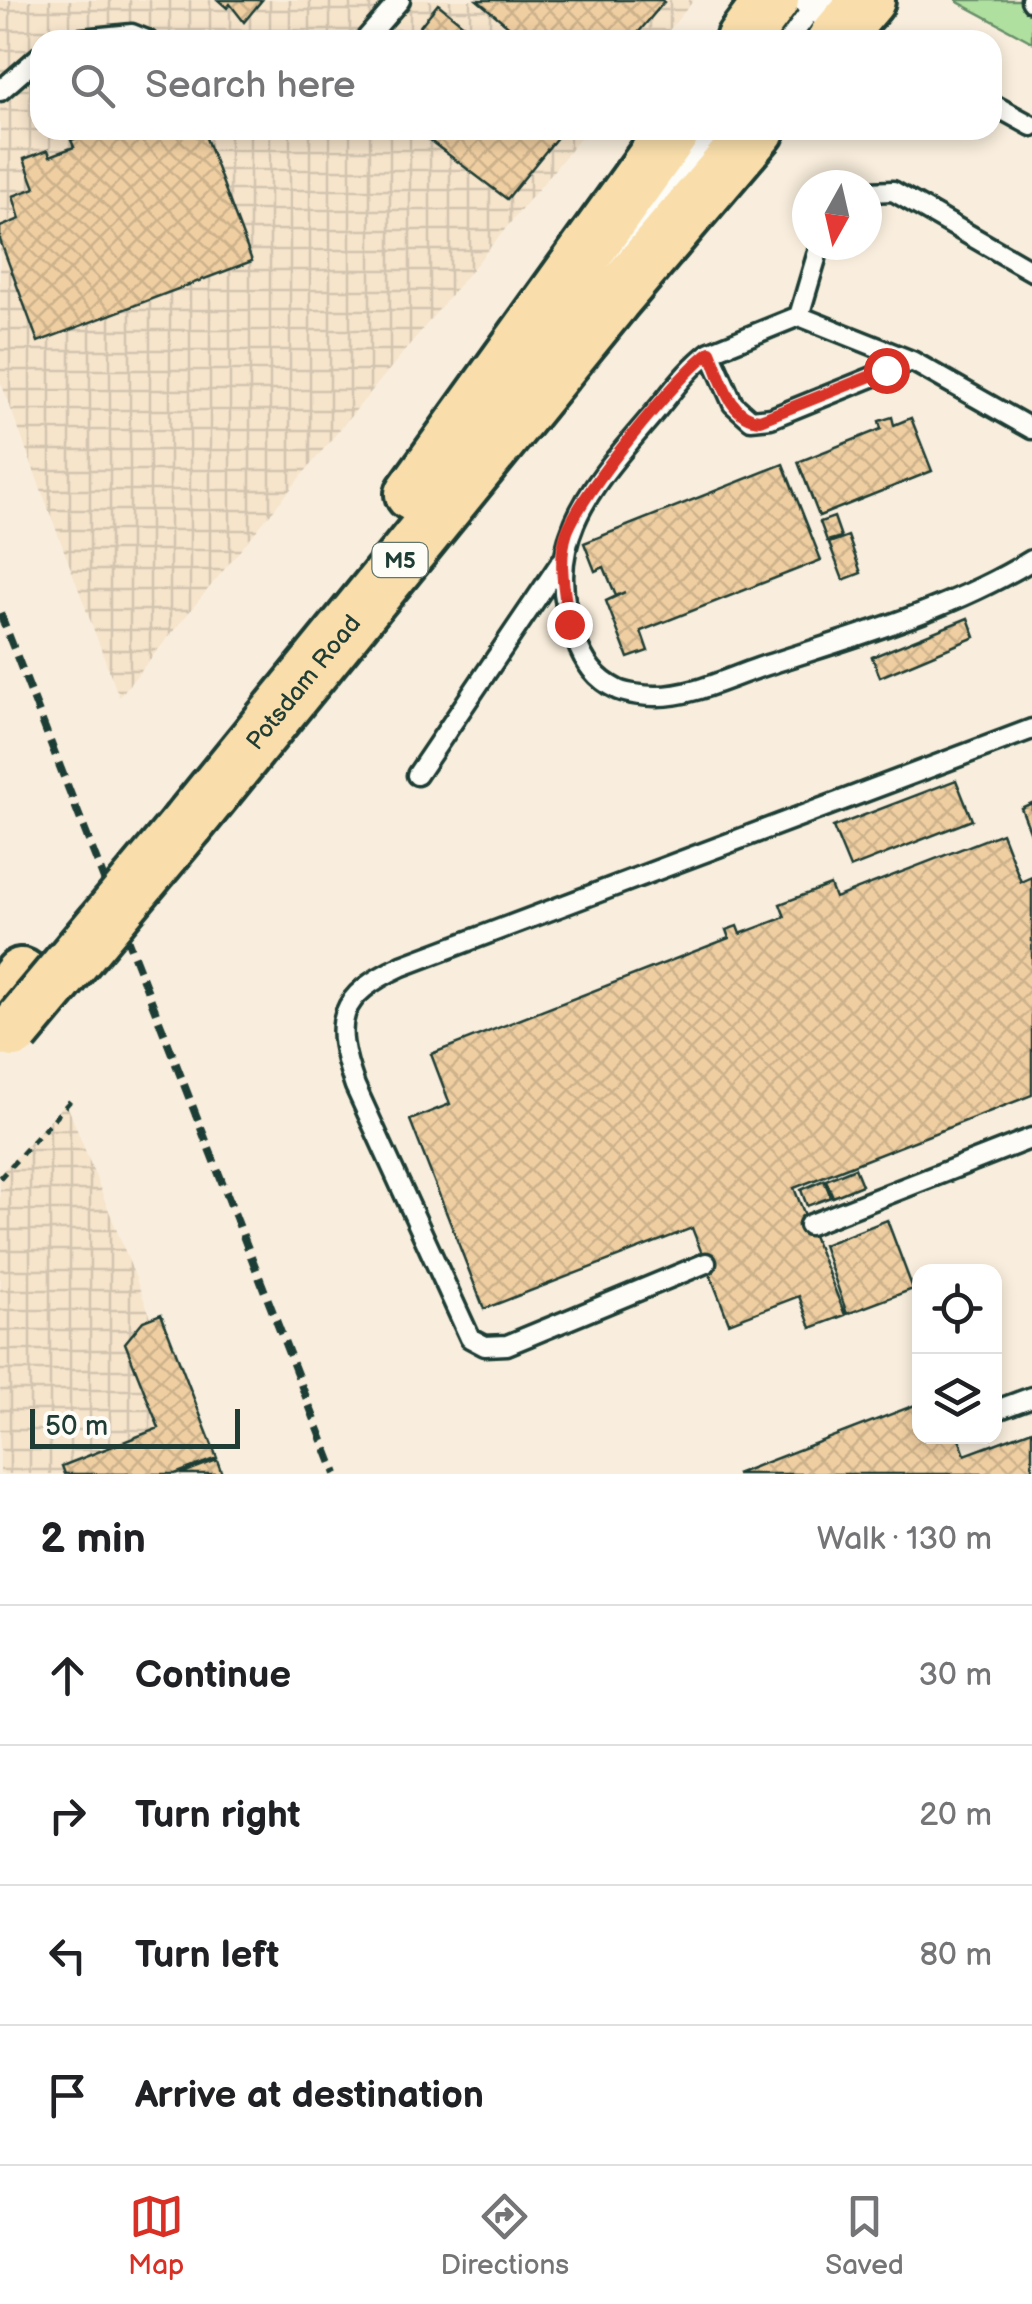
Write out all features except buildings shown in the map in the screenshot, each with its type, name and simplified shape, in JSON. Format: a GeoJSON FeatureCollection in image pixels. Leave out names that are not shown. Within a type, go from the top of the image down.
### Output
{"type":"FeatureCollection","features":[{"type":"Feature","properties":{"kind":"main road"},"geometry":{"type":"LineString","coordinates":[[774,30],[828,13]]}},
{"type":"Feature","properties":{"kind":"main road","name":"Potsdam Road"},"geometry":{"type":"LineString","coordinates":[[184,804],[667,140]]}},
{"type":"Feature","properties":{"kind":"main road","name":"Potsdam Road"},"geometry":{"type":"LineString","coordinates":[[8,1016],[750,140]]}},
{"type":"Feature","properties":{"kind":"lane"},"geometry":{"type":"LineString","coordinates":[[374,30],[400,0]]}},
{"type":"Feature","properties":{"kind":"lane"},"geometry":{"type":"LineString","coordinates":[[803,30],[828,13]]}},
{"type":"Feature","properties":{"kind":"lane"},"geometry":{"type":"LineString","coordinates":[[0,91],[30,65]]}},
{"type":"Feature","properties":{"kind":"lane"},"geometry":{"type":"LineString","coordinates":[[1002,110],[1032,126]]}},
{"type":"Feature","properties":{"kind":"lane"},"geometry":{"type":"LineString","coordinates":[[592,286],[709,140]]}},
{"type":"Feature","properties":{"kind":"lane"},"geometry":{"type":"LineString","coordinates":[[882,191],[893,190],[1032,271]]}},
{"type":"Feature","properties":{"kind":"lane"},"geometry":{"type":"LineString","coordinates":[[800,316],[816,260]]}},
{"type":"Feature","properties":{"kind":"lane"},"geometry":{"type":"LineString","coordinates":[[1032,429],[912,362],[800,316],[710,352],[689,368],[599,477],[568,532],[561,562],[569,624],[586,667],[619,690],[657,697],[700,688],[874,629],[1005,577],[1032,560]]}},
{"type":"Feature","properties":{"kind":"lane"},"geometry":{"type":"LineString","coordinates":[[710,352],[733,404],[742,416],[760,420],[912,362]]}},
{"type":"Feature","properties":{"kind":"lane"},"geometry":{"type":"LineString","coordinates":[[184,804],[338,616],[508,396]]}},
{"type":"Feature","properties":{"kind":"lane"},"geometry":{"type":"LineString","coordinates":[[417,775],[561,562]]}},
{"type":"Feature","properties":{"kind":"lane"},"geometry":{"type":"LineString","coordinates":[[706,1263],[506,1345],[486,1346],[470,1338],[355,1086],[340,1044],[346,1010],[365,983],[402,966],[1032,729]]}},
{"type":"Feature","properties":{"kind":"lane"},"geometry":{"type":"LineString","coordinates":[[809,1225],[1032,1138]]}},
{"type":"Feature","properties":{"kind":"lane"},"geometry":{"type":"LineString","coordinates":[[1002,1409],[1032,1398]]}},
{"type":"Feature","properties":{"kind":"path"},"geometry":{"type":"LineString","coordinates":[[0,1178],[72,1099]]}},
{"type":"Feature","properties":{"kind":"shaded area"},"geometry":{"type":"Polygon","coordinates":[[[0,0],[694,0],[669,30],[30,30],[30,140],[579,140],[119,697],[0,380],[0,0]]]}},
{"type":"Feature","properties":{"kind":"shaded area"},"geometry":{"type":"Polygon","coordinates":[[[66,1102],[213,1474],[0,1474],[0,1174],[66,1102]]]}},
{"type":"Feature","properties":{"kind":"green space"},"geometry":{"type":"Polygon","coordinates":[[[1032,0],[1032,42],[958,2],[1032,0]]]}},
{"type":"Feature","properties":{"kind":"railway"},"geometry":{"type":"LineString","coordinates":[[0,613],[336,1474]]}},
{"type":"Feature","properties":{"kind":"route"},"geometry":{"type":"LineString","coordinates":[[569,624],[561,562],[568,532],[599,477],[689,368],[710,352],[733,404],[751,420],[771,418],[886,370]]}}]}
